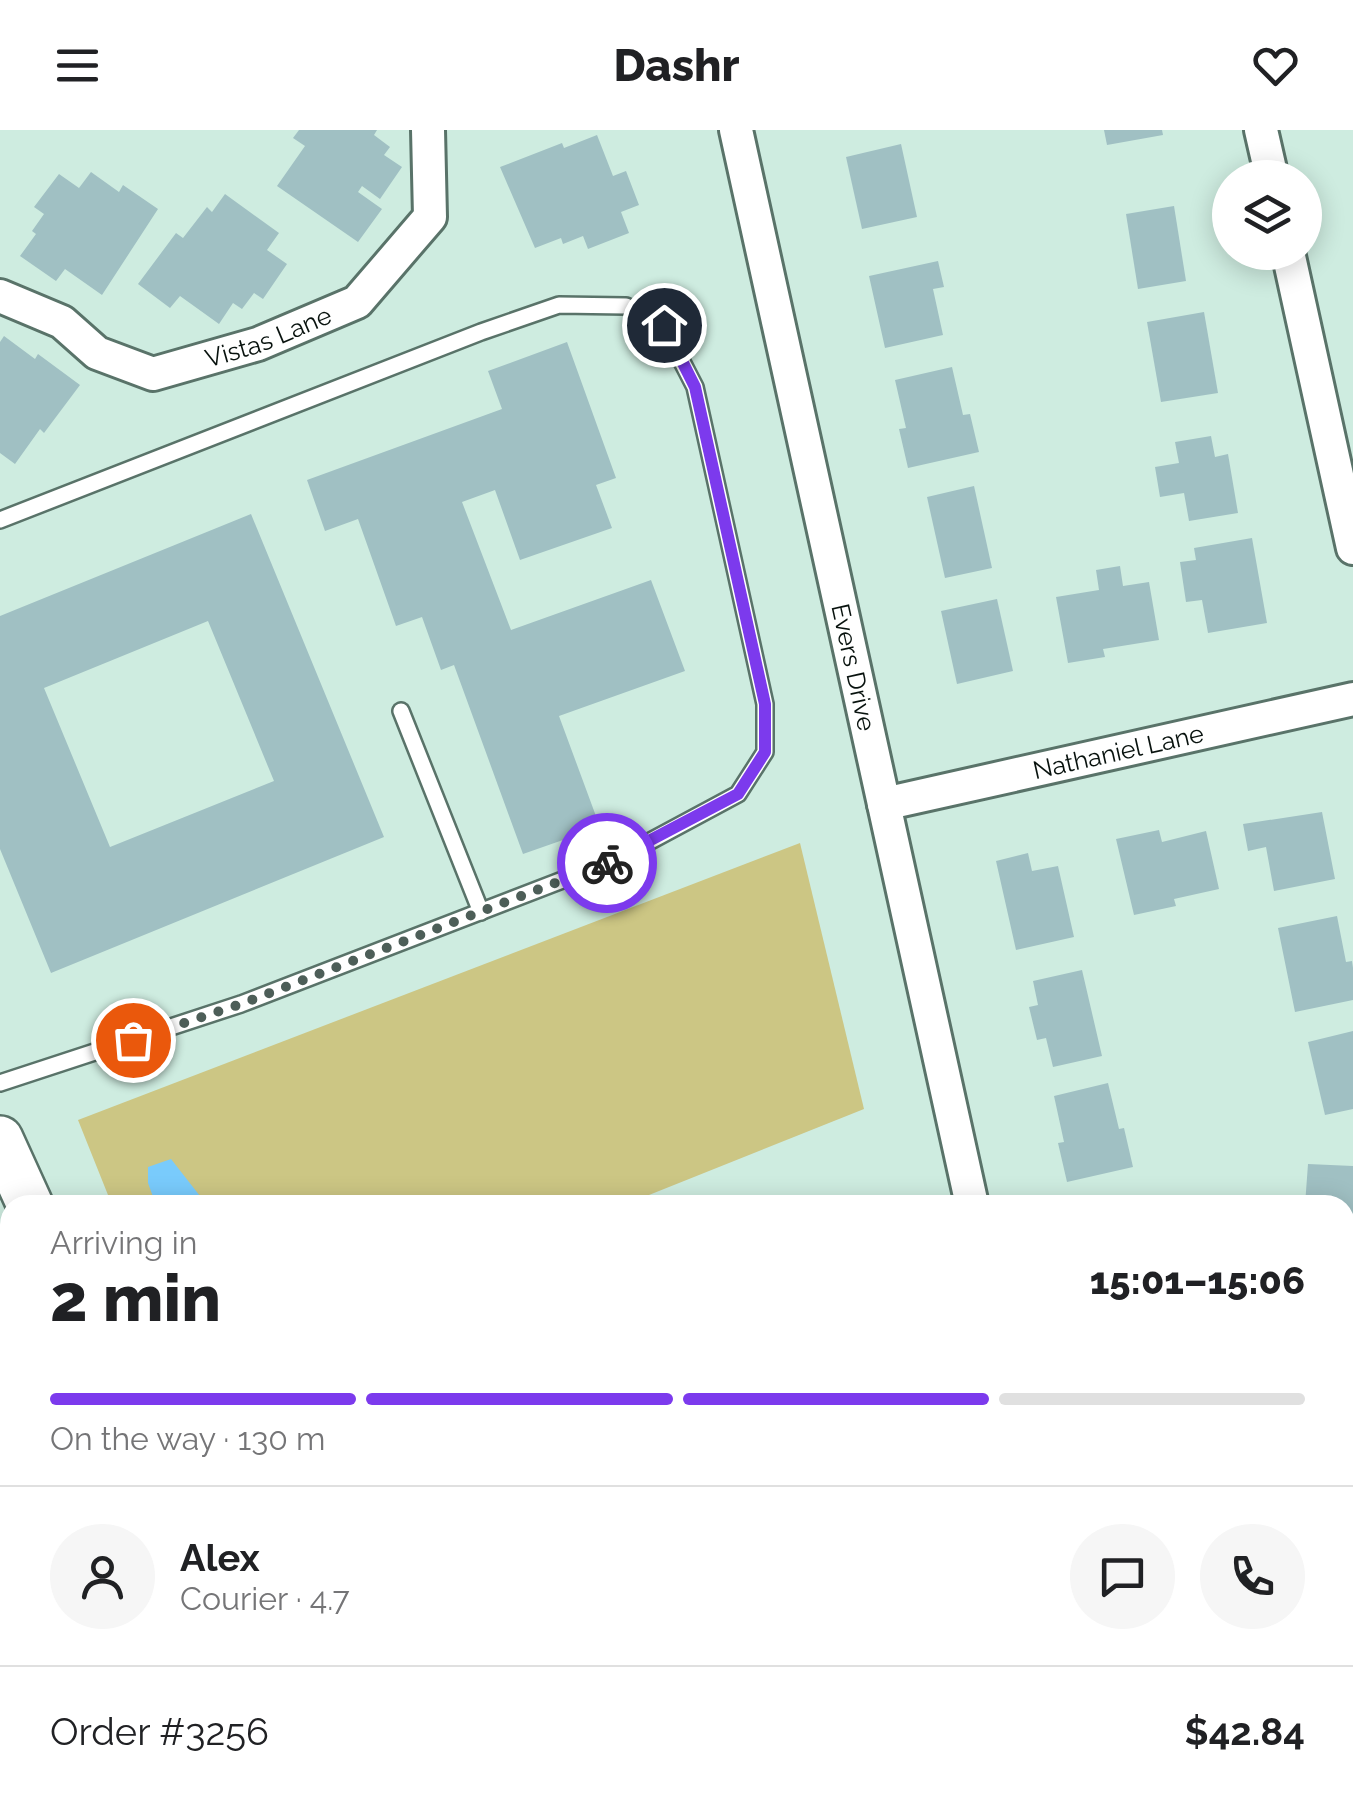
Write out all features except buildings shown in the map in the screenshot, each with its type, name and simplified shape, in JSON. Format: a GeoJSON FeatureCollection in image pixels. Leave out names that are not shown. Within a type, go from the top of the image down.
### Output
{"type":"FeatureCollection","features":[{"type":"Feature","properties":{"kind":"main road"},"geometry":{"type":"LineString","coordinates":[[0,1139],[25,1195]]}},
{"type":"Feature","properties":{"kind":"street","name":"Vistas Lane"},"geometry":{"type":"LineString","coordinates":[[0,296],[62,322],[98,353],[153,374],[258,344],[357,302],[430,217],[428,130]]}},
{"type":"Feature","properties":{"kind":"street","name":"Evers Drive"},"geometry":{"type":"LineString","coordinates":[[736,130],[970,1195]]}},
{"type":"Feature","properties":{"kind":"street"},"geometry":{"type":"LineString","coordinates":[[1261,130],[1268,160]]}},
{"type":"Feature","properties":{"kind":"street"},"geometry":{"type":"LineString","coordinates":[[1292,270],[1353,548]]}},
{"type":"Feature","properties":{"kind":"street","name":"Nathaniel Lane"},"geometry":{"type":"LineString","coordinates":[[884,804],[1353,699]]}},
{"type":"Feature","properties":{"kind":"lane"},"geometry":{"type":"LineString","coordinates":[[0,520],[481,332],[559,306],[626,306],[664,325],[695,387],[765,704],[765,752],[738,794],[617,859],[241,1004],[0,1083]]}},
{"type":"Feature","properties":{"kind":"lane"},"geometry":{"type":"LineString","coordinates":[[401,711],[481,912]]}},
{"type":"Feature","properties":{"kind":"shaded area"},"geometry":{"type":"Polygon","coordinates":[[[800,843],[864,1109],[649,1195],[108,1195],[78,1120],[800,843]]]}},
{"type":"Feature","properties":{"kind":"water"},"geometry":{"type":"Polygon","coordinates":[[[171,1159],[199,1195],[152,1195],[148,1167],[171,1159]]]}},
{"type":"Feature","properties":{"kind":"way so far"},"geometry":{"type":"LineString","coordinates":[[133,1040],[241,1004],[607,863]]}},
{"type":"Feature","properties":{"kind":"route"},"geometry":{"type":"LineString","coordinates":[[607,863],[738,794],[765,752],[765,704],[695,387],[664,325]]}}]}
